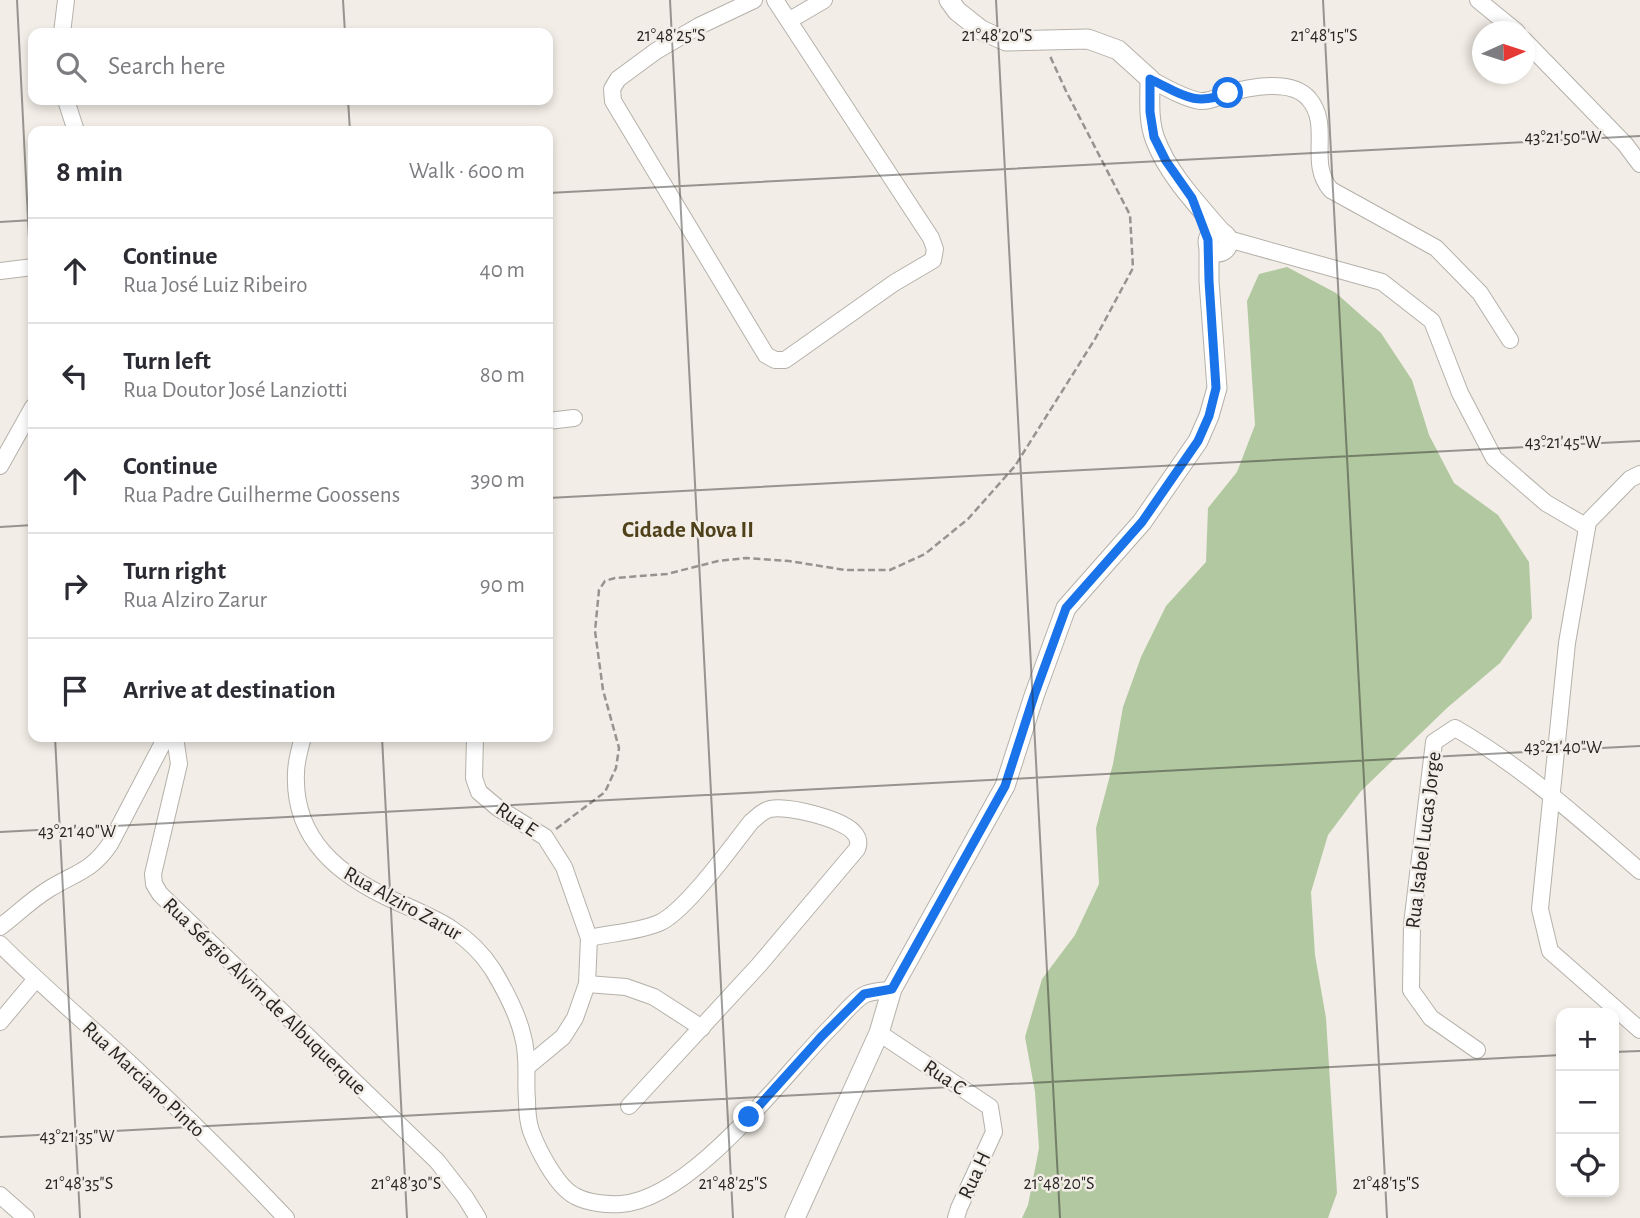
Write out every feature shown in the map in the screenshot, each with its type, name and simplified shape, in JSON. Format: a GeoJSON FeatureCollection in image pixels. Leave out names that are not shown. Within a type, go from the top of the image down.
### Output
{"type":"FeatureCollection","features":[{"type":"Feature","properties":{"kind":"street"},"geometry":{"type":"LineString","coordinates":[[63,28],[66,0]]}},
{"type":"Feature","properties":{"kind":"street"},"geometry":{"type":"LineString","coordinates":[[754,0],[699,26],[618,79],[612,89],[613,101],[766,355],[775,360],[785,360],[873,297],[933,260],[935,249],[932,238],[775,0]]}},
{"type":"Feature","properties":{"kind":"street"},"geometry":{"type":"LineString","coordinates":[[790,20],[824,0]]}},
{"type":"Feature","properties":{"kind":"street"},"geometry":{"type":"LineString","coordinates":[[949,0],[957,11],[981,30],[1006,41],[1088,39],[1118,50],[1150,79],[1200,101],[1264,87],[1281,86],[1305,94],[1317,110],[1320,121],[1318,157],[1325,183],[1331,190],[1436,248],[1480,293],[1510,340]]}},
{"type":"Feature","properties":{"kind":"street"},"geometry":{"type":"LineString","coordinates":[[1478,0],[1504,21]]}},
{"type":"Feature","properties":{"kind":"street"},"geometry":{"type":"LineString","coordinates":[[1535,51],[1625,144],[1640,164]]}},
{"type":"Feature","properties":{"kind":"street"},"geometry":{"type":"LineString","coordinates":[[794,1218],[879,1033],[892,989],[1005,786],[1066,608],[1142,522],[1198,441],[1209,416],[1216,388],[1209,281],[1218,243],[1192,198],[1166,161],[1154,137],[1150,112],[1150,79]]}},
{"type":"Feature","properties":{"kind":"street"},"geometry":{"type":"LineString","coordinates":[[68,105],[74,126]]}},
{"type":"Feature","properties":{"kind":"street"},"geometry":{"type":"LineString","coordinates":[[1218,243],[1252,246],[1382,282],[1432,321],[1460,393],[1494,458],[1546,503],[1587,527]]}},
{"type":"Feature","properties":{"kind":"street"},"geometry":{"type":"LineString","coordinates":[[0,271],[28,268]]}},
{"type":"Feature","properties":{"kind":"street"},"geometry":{"type":"LineString","coordinates":[[0,466],[28,416]]}},
{"type":"Feature","properties":{"kind":"street"},"geometry":{"type":"LineString","coordinates":[[553,420],[574,418]]}},
{"type":"Feature","properties":{"kind":"street"},"geometry":{"type":"LineString","coordinates":[[1640,474],[1630,479],[1588,522],[1567,643],[1540,909],[1550,951],[1640,1030]]}},
{"type":"Feature","properties":{"kind":"street","name":"Rua Isabel Lucas Jorge"},"geometry":{"type":"LineString","coordinates":[[1477,1049],[1431,1018],[1411,990],[1412,924],[1434,742],[1455,728],[1551,794]]}},
{"type":"Feature","properties":{"kind":"street"},"geometry":{"type":"LineString","coordinates":[[0,927],[47,890],[92,866],[101,858],[163,742]]}},
{"type":"Feature","properties":{"kind":"street","name":"Rua Sérgio Alvim de Albuquerque"},"geometry":{"type":"LineString","coordinates":[[176,742],[179,764],[153,874],[154,884],[160,894],[437,1161],[478,1218]]}},
{"type":"Feature","properties":{"kind":"street","name":"Rua Alziro Zarur"},"geometry":{"type":"LineString","coordinates":[[302,742],[295,771],[301,816],[313,840],[330,862],[363,886],[431,916],[470,940],[492,968],[513,1007],[523,1037],[528,1066],[526,1098],[530,1129],[542,1156],[573,1196],[596,1203],[622,1204],[651,1197],[687,1176],[749,1117],[864,994],[892,989]]}},
{"type":"Feature","properties":{"kind":"street","name":"Rua E"},"geometry":{"type":"LineString","coordinates":[[475,742],[474,778],[480,792],[498,808],[545,838],[564,867],[589,937]]}},
{"type":"Feature","properties":{"kind":"street"},"geometry":{"type":"LineString","coordinates":[[1551,794],[1640,871]]}},
{"type":"Feature","properties":{"kind":"street"},"geometry":{"type":"LineString","coordinates":[[528,1066],[563,1037],[575,1018],[587,984],[589,937],[656,925],[668,919],[695,892],[761,813],[771,809],[788,808],[845,825],[856,834],[859,843],[857,849],[702,1028],[629,1107]]}},
{"type":"Feature","properties":{"kind":"street","name":"Rua Marciano Pinto"},"geometry":{"type":"LineString","coordinates":[[0,944],[137,1070],[245,1174],[286,1218]]}},
{"type":"Feature","properties":{"kind":"street"},"geometry":{"type":"LineString","coordinates":[[0,1022],[36,979]]}},
{"type":"Feature","properties":{"kind":"street"},"geometry":{"type":"LineString","coordinates":[[587,984],[626,987],[654,997],[702,1028]]}},
{"type":"Feature","properties":{"kind":"street","name":"Rua C"},"geometry":{"type":"LineString","coordinates":[[879,1033],[990,1107],[994,1132]]}},
{"type":"Feature","properties":{"kind":"street","name":"Rua H"},"geometry":{"type":"LineString","coordinates":[[956,1218],[958,1208],[994,1132]]}},
{"type":"Feature","properties":{"kind":"street"},"geometry":{"type":"LineString","coordinates":[[0,1195],[26,1218]]}},
{"type":"Feature","properties":{"kind":"path"},"geometry":{"type":"LineString","coordinates":[[545,838],[604,792],[617,768],[619,748],[603,690],[595,631],[599,590],[605,581],[667,574],[718,561],[746,558],[789,561],[845,570],[890,570],[925,554],[968,519],[1015,466],[1096,339],[1133,268],[1130,215],[1043,41]]}},
{"type":"Feature","properties":{"kind":"green space"},"geometry":{"type":"Polygon","coordinates":[[[1287,267],[1336,293],[1381,333],[1412,380],[1429,435],[1454,483],[1498,515],[1529,562],[1532,618],[1500,663],[1447,708],[1361,791],[1328,835],[1311,892],[1315,955],[1326,1018],[1337,1193],[1328,1218],[1022,1218],[1028,1205],[1039,1148],[1035,1092],[1025,1037],[1042,979],[1075,935],[1099,884],[1096,828],[1113,764],[1123,707],[1141,657],[1166,606],[1206,562],[1208,508],[1237,472],[1255,425],[1247,301],[1259,274],[1287,267]]]}},
{"type":"Feature","properties":{"kind":"district","name":"Cidade Nova II"},"geometry":{"type":"Point","coordinates":[688,529]}},
{"type":"Feature","properties":{"kind":"route"},"geometry":{"type":"LineString","coordinates":[[749,1117],[864,994],[892,989],[1005,786],[1066,608],[1142,522],[1198,441],[1209,416],[1216,388],[1208,240],[1192,198],[1166,161],[1154,137],[1150,112],[1150,79],[1200,101],[1212,100],[1228,93]]}}]}
